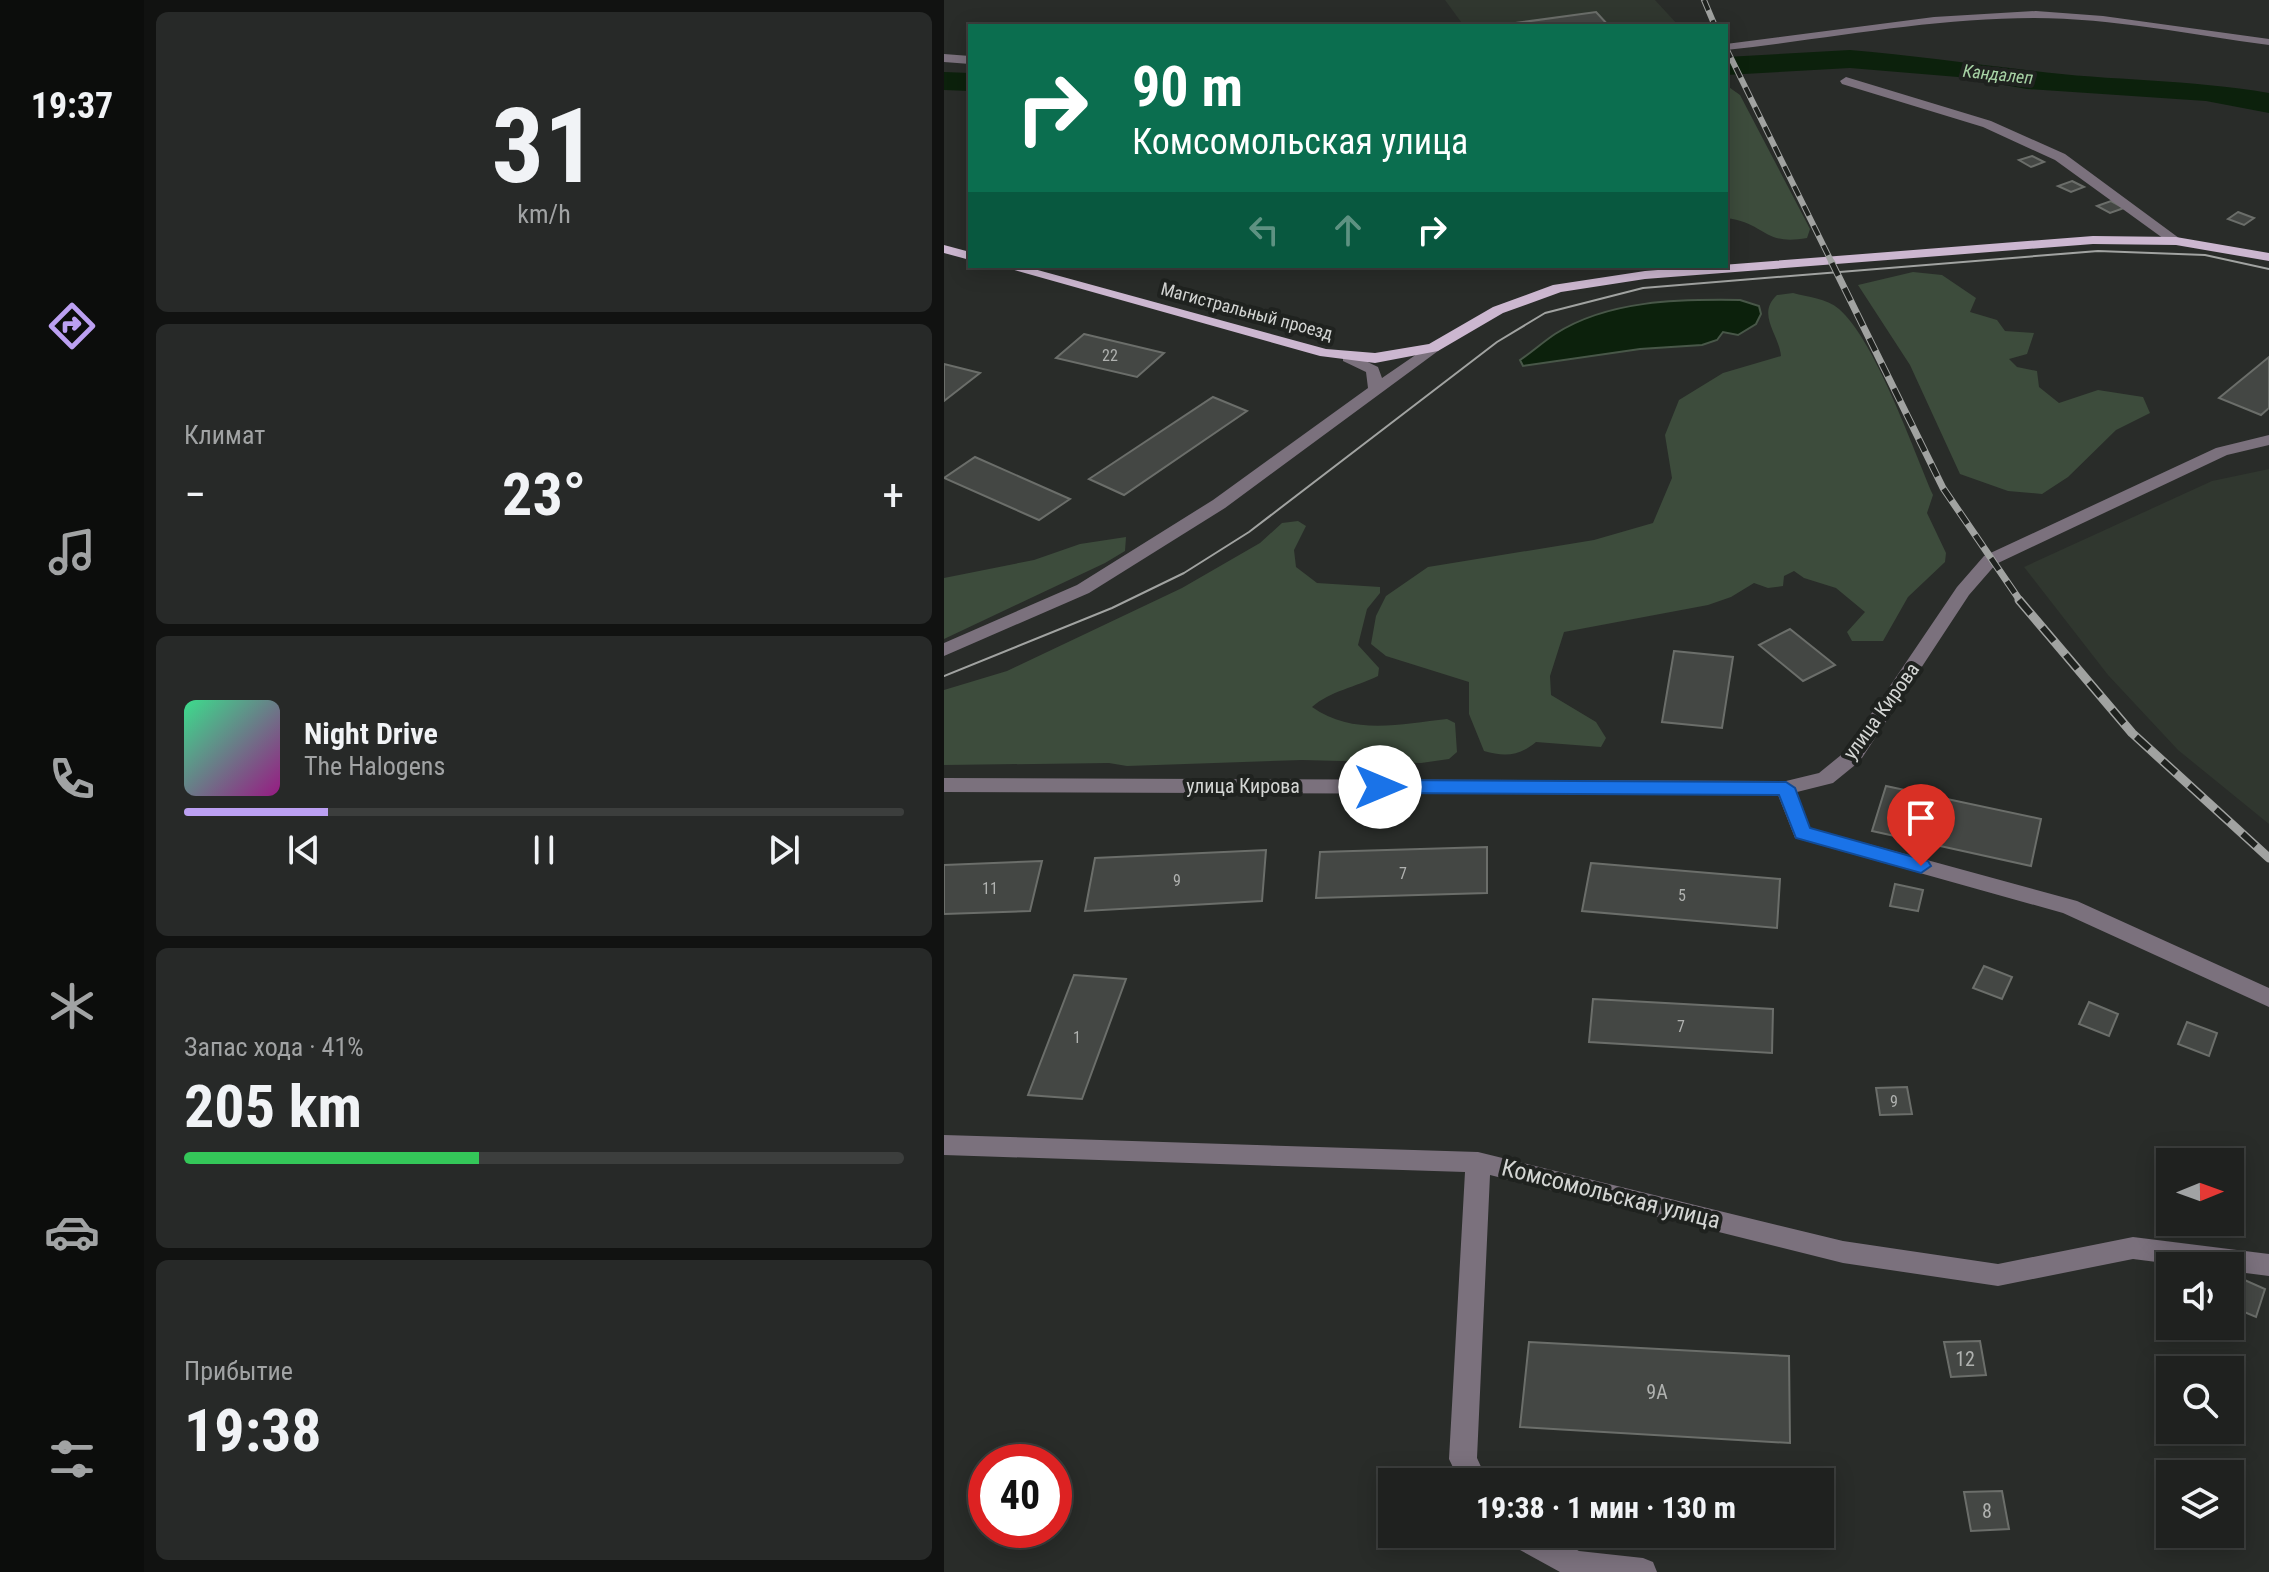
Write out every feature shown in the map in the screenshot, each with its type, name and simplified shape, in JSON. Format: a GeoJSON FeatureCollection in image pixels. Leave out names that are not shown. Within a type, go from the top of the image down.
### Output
{"type":"FeatureCollection","features":[{"type":"Feature","properties":{"kind":"main road"},"geometry":{"type":"LineString","coordinates":[[1433,348],[1498,310],[1558,288],[1630,277],[2093,240],[2176,241],[2269,257]]}},
{"type":"Feature","properties":{"kind":"main road"},"geometry":{"type":"LineString","coordinates":[[944,249],[968,255]]}},
{"type":"Feature","properties":{"kind":"main road","name":"Магистральный проезд"},"geometry":{"type":"LineString","coordinates":[[1014,268],[1348,358],[1375,358],[1433,348]]}},
{"type":"Feature","properties":{"kind":"street"},"geometry":{"type":"LineString","coordinates":[[1728,47],[1914,20],[2007,14],[2092,20],[2269,42]]}},
{"type":"Feature","properties":{"kind":"street"},"geometry":{"type":"LineString","coordinates":[[944,58],[968,60]]}},
{"type":"Feature","properties":{"kind":"street"},"geometry":{"type":"LineString","coordinates":[[1846,81],[1987,124],[2060,157],[2176,241]]}},
{"type":"Feature","properties":{"kind":"street"},"geometry":{"type":"LineString","coordinates":[[944,650],[1083,589],[1219,504],[1433,348]]}},
{"type":"Feature","properties":{"kind":"street"},"geometry":{"type":"LineString","coordinates":[[1348,358],[1373,370],[1376,388]]}},
{"type":"Feature","properties":{"kind":"street","name":"улица Кирова"},"geometry":{"type":"LineString","coordinates":[[944,785],[1786,788],[1826,778],[1853,756],[1963,591],[1990,560],[2222,451],[2269,440]]}},
{"type":"Feature","properties":{"kind":"street"},"geometry":{"type":"LineString","coordinates":[[1786,788],[1802,833],[2069,907],[2269,998]]}},
{"type":"Feature","properties":{"kind":"street","name":"Комсомольская улица"},"geometry":{"type":"LineString","coordinates":[[944,1145],[1478,1162],[1843,1252],[1998,1275],[2133,1248],[2269,1265]]}},
{"type":"Feature","properties":{"kind":"street"},"geometry":{"type":"LineString","coordinates":[[1467,1468],[1463,1459],[1478,1162]]}},
{"type":"Feature","properties":{"kind":"street"},"geometry":{"type":"LineString","coordinates":[[1545,1548],[1576,1565],[1643,1572]]}},
{"type":"Feature","properties":{"kind":"shaded area"},"geometry":{"type":"Polygon","coordinates":[[[1445,0],[1655,0],[1677,24],[1463,24],[1445,0]]]}},
{"type":"Feature","properties":{"kind":"shaded area"},"geometry":{"type":"Polygon","coordinates":[[[1728,86],[1740,95],[1810,229],[1807,238],[1781,239],[1728,218],[1728,86]]]}},
{"type":"Feature","properties":{"kind":"shaded area"},"geometry":{"type":"Polygon","coordinates":[[[1913,272],[1942,275],[1976,298],[1970,312],[1997,320],[2005,331],[2034,333],[2027,354],[2009,359],[2017,367],[2037,371],[2039,387],[2059,403],[2098,390],[2143,397],[2150,413],[2116,430],[2068,477],[2042,494],[2008,491],[1960,474],[1910,365],[1858,285],[1913,272]]]}},
{"type":"Feature","properties":{"kind":"shaded area"},"geometry":{"type":"Polygon","coordinates":[[[1793,293],[1834,305],[1853,324],[1866,345],[1892,396],[1933,495],[1927,513],[1946,553],[1945,562],[1908,597],[1883,641],[1852,641],[1847,632],[1865,612],[1836,588],[1804,578],[1794,571],[1784,576],[1783,586],[1768,588],[1754,583],[1731,597],[1708,605],[1564,632],[1550,676],[1551,695],[1596,722],[1606,738],[1601,747],[1536,742],[1512,754],[1484,751],[1469,714],[1469,682],[1386,656],[1371,644],[1376,616],[1386,596],[1428,567],[1594,540],[1653,523],[1672,478],[1665,435],[1679,400],[1723,373],[1781,356],[1768,309],[1777,295],[1793,293]]]}},
{"type":"Feature","properties":{"kind":"shaded area"},"geometry":{"type":"Polygon","coordinates":[[[1740,300],[1759,306],[1761,314],[1756,324],[1738,335],[1723,332],[1717,340],[1702,345],[1640,349],[1523,366],[1520,360],[1555,334],[1598,314],[1669,301],[1740,300]]]}},
{"type":"Feature","properties":{"kind":"shaded area"},"geometry":{"type":"Polygon","coordinates":[[[2269,469],[2269,824],[2178,750],[2108,675],[2024,567],[2212,481],[2269,469]]]}},
{"type":"Feature","properties":{"kind":"shaded area"},"geometry":{"type":"Polygon","coordinates":[[[1298,521],[1306,526],[1294,550],[1296,567],[1317,583],[1380,587],[1380,593],[1367,609],[1358,645],[1379,668],[1378,676],[1335,693],[1312,707],[1344,722],[1361,725],[1447,719],[1455,723],[1457,752],[1449,759],[1421,763],[1302,760],[1127,766],[1109,763],[944,765],[944,690],[1007,671],[1182,588],[1260,543],[1282,523],[1298,521]]]}},
{"type":"Feature","properties":{"kind":"shaded area"},"geometry":{"type":"Polygon","coordinates":[[[1126,537],[1125,551],[1105,563],[944,639],[944,578],[1034,560],[1080,544],[1126,537]]]}},
{"type":"Feature","properties":{"kind":"building"},"geometry":{"type":"Polygon","coordinates":[[[1596,12],[1607,24],[1509,24],[1596,12]]]}},
{"type":"Feature","properties":{"kind":"building"},"geometry":{"type":"Polygon","coordinates":[[[2032,156],[2044,162],[2031,167],[2019,160],[2032,156]]]}},
{"type":"Feature","properties":{"kind":"building"},"geometry":{"type":"Polygon","coordinates":[[[2072,181],[2084,187],[2071,192],[2058,186],[2072,181]]]}},
{"type":"Feature","properties":{"kind":"building"},"geometry":{"type":"Polygon","coordinates":[[[2111,201],[2124,208],[2110,213],[2097,206],[2111,201]]]}},
{"type":"Feature","properties":{"kind":"building"},"geometry":{"type":"Polygon","coordinates":[[[2238,212],[2254,218],[2244,225],[2228,219],[2238,212]]]}},
{"type":"Feature","properties":{"kind":"building"},"geometry":{"type":"Polygon","coordinates":[[[1084,334],[1164,353],[1137,377],[1056,358],[1084,334]]]}},
{"type":"Feature","properties":{"kind":"building"},"geometry":{"type":"Polygon","coordinates":[[[2269,357],[2269,408],[2261,415],[2219,398],[2269,357]]]}},
{"type":"Feature","properties":{"kind":"building"},"geometry":{"type":"Polygon","coordinates":[[[944,364],[980,373],[944,401],[944,364]]]}},
{"type":"Feature","properties":{"kind":"building"},"geometry":{"type":"Polygon","coordinates":[[[1213,397],[1247,411],[1124,495],[1089,479],[1213,397]]]}},
{"type":"Feature","properties":{"kind":"building"},"geometry":{"type":"Polygon","coordinates":[[[975,457],[1070,499],[1039,520],[944,478],[975,457]]]}},
{"type":"Feature","properties":{"kind":"building"},"geometry":{"type":"Polygon","coordinates":[[[1790,629],[1835,665],[1803,681],[1759,645],[1790,629]]]}},
{"type":"Feature","properties":{"kind":"building"},"geometry":{"type":"Polygon","coordinates":[[[1674,651],[1733,657],[1722,728],[1662,722],[1674,651]]]}},
{"type":"Feature","properties":{"kind":"building"},"geometry":{"type":"Polygon","coordinates":[[[1886,786],[2041,819],[2031,866],[1872,831],[1886,786]]]}},
{"type":"Feature","properties":{"kind":"building"},"geometry":{"type":"Polygon","coordinates":[[[1487,847],[1487,893],[1316,898],[1320,852],[1487,847]]]}},
{"type":"Feature","properties":{"kind":"building"},"geometry":{"type":"Polygon","coordinates":[[[1266,850],[1262,901],[1085,911],[1095,858],[1266,850]]]}},
{"type":"Feature","properties":{"kind":"building"},"geometry":{"type":"Polygon","coordinates":[[[1042,861],[1030,911],[944,914],[944,865],[1042,861]]]}},
{"type":"Feature","properties":{"kind":"building"},"geometry":{"type":"Polygon","coordinates":[[[1591,863],[1780,879],[1777,928],[1582,911],[1591,863]]]}},
{"type":"Feature","properties":{"kind":"building"},"geometry":{"type":"Polygon","coordinates":[[[1895,884],[1923,890],[1918,911],[1890,906],[1895,884]]]}},
{"type":"Feature","properties":{"kind":"building"},"geometry":{"type":"Polygon","coordinates":[[[1984,966],[2012,977],[2002,999],[1973,988],[1984,966]]]}},
{"type":"Feature","properties":{"kind":"building"},"geometry":{"type":"Polygon","coordinates":[[[1074,975],[1126,979],[1082,1099],[1028,1095],[1074,975]]]}},
{"type":"Feature","properties":{"kind":"building"},"geometry":{"type":"Polygon","coordinates":[[[1593,999],[1773,1009],[1772,1053],[1589,1042],[1593,999]]]}},
{"type":"Feature","properties":{"kind":"building"},"geometry":{"type":"Polygon","coordinates":[[[2089,1002],[2118,1014],[2109,1036],[2079,1024],[2089,1002]]]}},
{"type":"Feature","properties":{"kind":"building"},"geometry":{"type":"Polygon","coordinates":[[[2187,1022],[2217,1033],[2209,1056],[2178,1044],[2187,1022]]]}},
{"type":"Feature","properties":{"kind":"building"},"geometry":{"type":"Polygon","coordinates":[[[1907,1087],[1912,1114],[1880,1115],[1876,1088],[1907,1087]]]}},
{"type":"Feature","properties":{"kind":"building"},"geometry":{"type":"Polygon","coordinates":[[[2244,1280],[2265,1289],[2256,1317],[2244,1312],[2244,1280]]]}},
{"type":"Feature","properties":{"kind":"building"},"geometry":{"type":"Polygon","coordinates":[[[1980,1341],[1986,1375],[1951,1377],[1944,1342],[1980,1341]]]}},
{"type":"Feature","properties":{"kind":"building"},"geometry":{"type":"Polygon","coordinates":[[[1529,1342],[1789,1356],[1790,1443],[1520,1427],[1529,1342]]]}},
{"type":"Feature","properties":{"kind":"building"},"geometry":{"type":"Polygon","coordinates":[[[2002,1491],[2009,1529],[1971,1531],[1964,1492],[2002,1491]]]}},
{"type":"Feature","properties":{"kind":"waterway","name":"Кандалеп"},"geometry":{"type":"LineString","coordinates":[[1728,66],[1850,59],[1958,68],[2027,80],[2206,92],[2269,103]]}},
{"type":"Feature","properties":{"kind":"waterway","name":"Кандалеп"},"geometry":{"type":"LineString","coordinates":[[944,81],[968,82]]}},
{"type":"Feature","properties":{"kind":"tram line"},"geometry":{"type":"LineString","coordinates":[[944,676],[1112,608],[1184,573],[1249,532],[1497,342],[1545,313],[1643,288],[2098,251],[2205,255],[2269,269]]}},
{"type":"Feature","properties":{"kind":"railway"},"geometry":{"type":"LineString","coordinates":[[1704,0],[1714,24]]}},
{"type":"Feature","properties":{"kind":"railway"},"geometry":{"type":"LineString","coordinates":[[1728,52],[1833,265]]}},
{"type":"Feature","properties":{"kind":"railway"},"geometry":{"type":"LineString","coordinates":[[1832,263],[1943,488],[2021,602]]}},
{"type":"Feature","properties":{"kind":"railway"},"geometry":{"type":"LineString","coordinates":[[2019,600],[2132,733],[2269,858]]}},
{"type":"Feature","properties":{"kind":"route"},"geometry":{"type":"LineString","coordinates":[[1380,787],[1786,788],[1802,833],[1921,866]]}}]}
